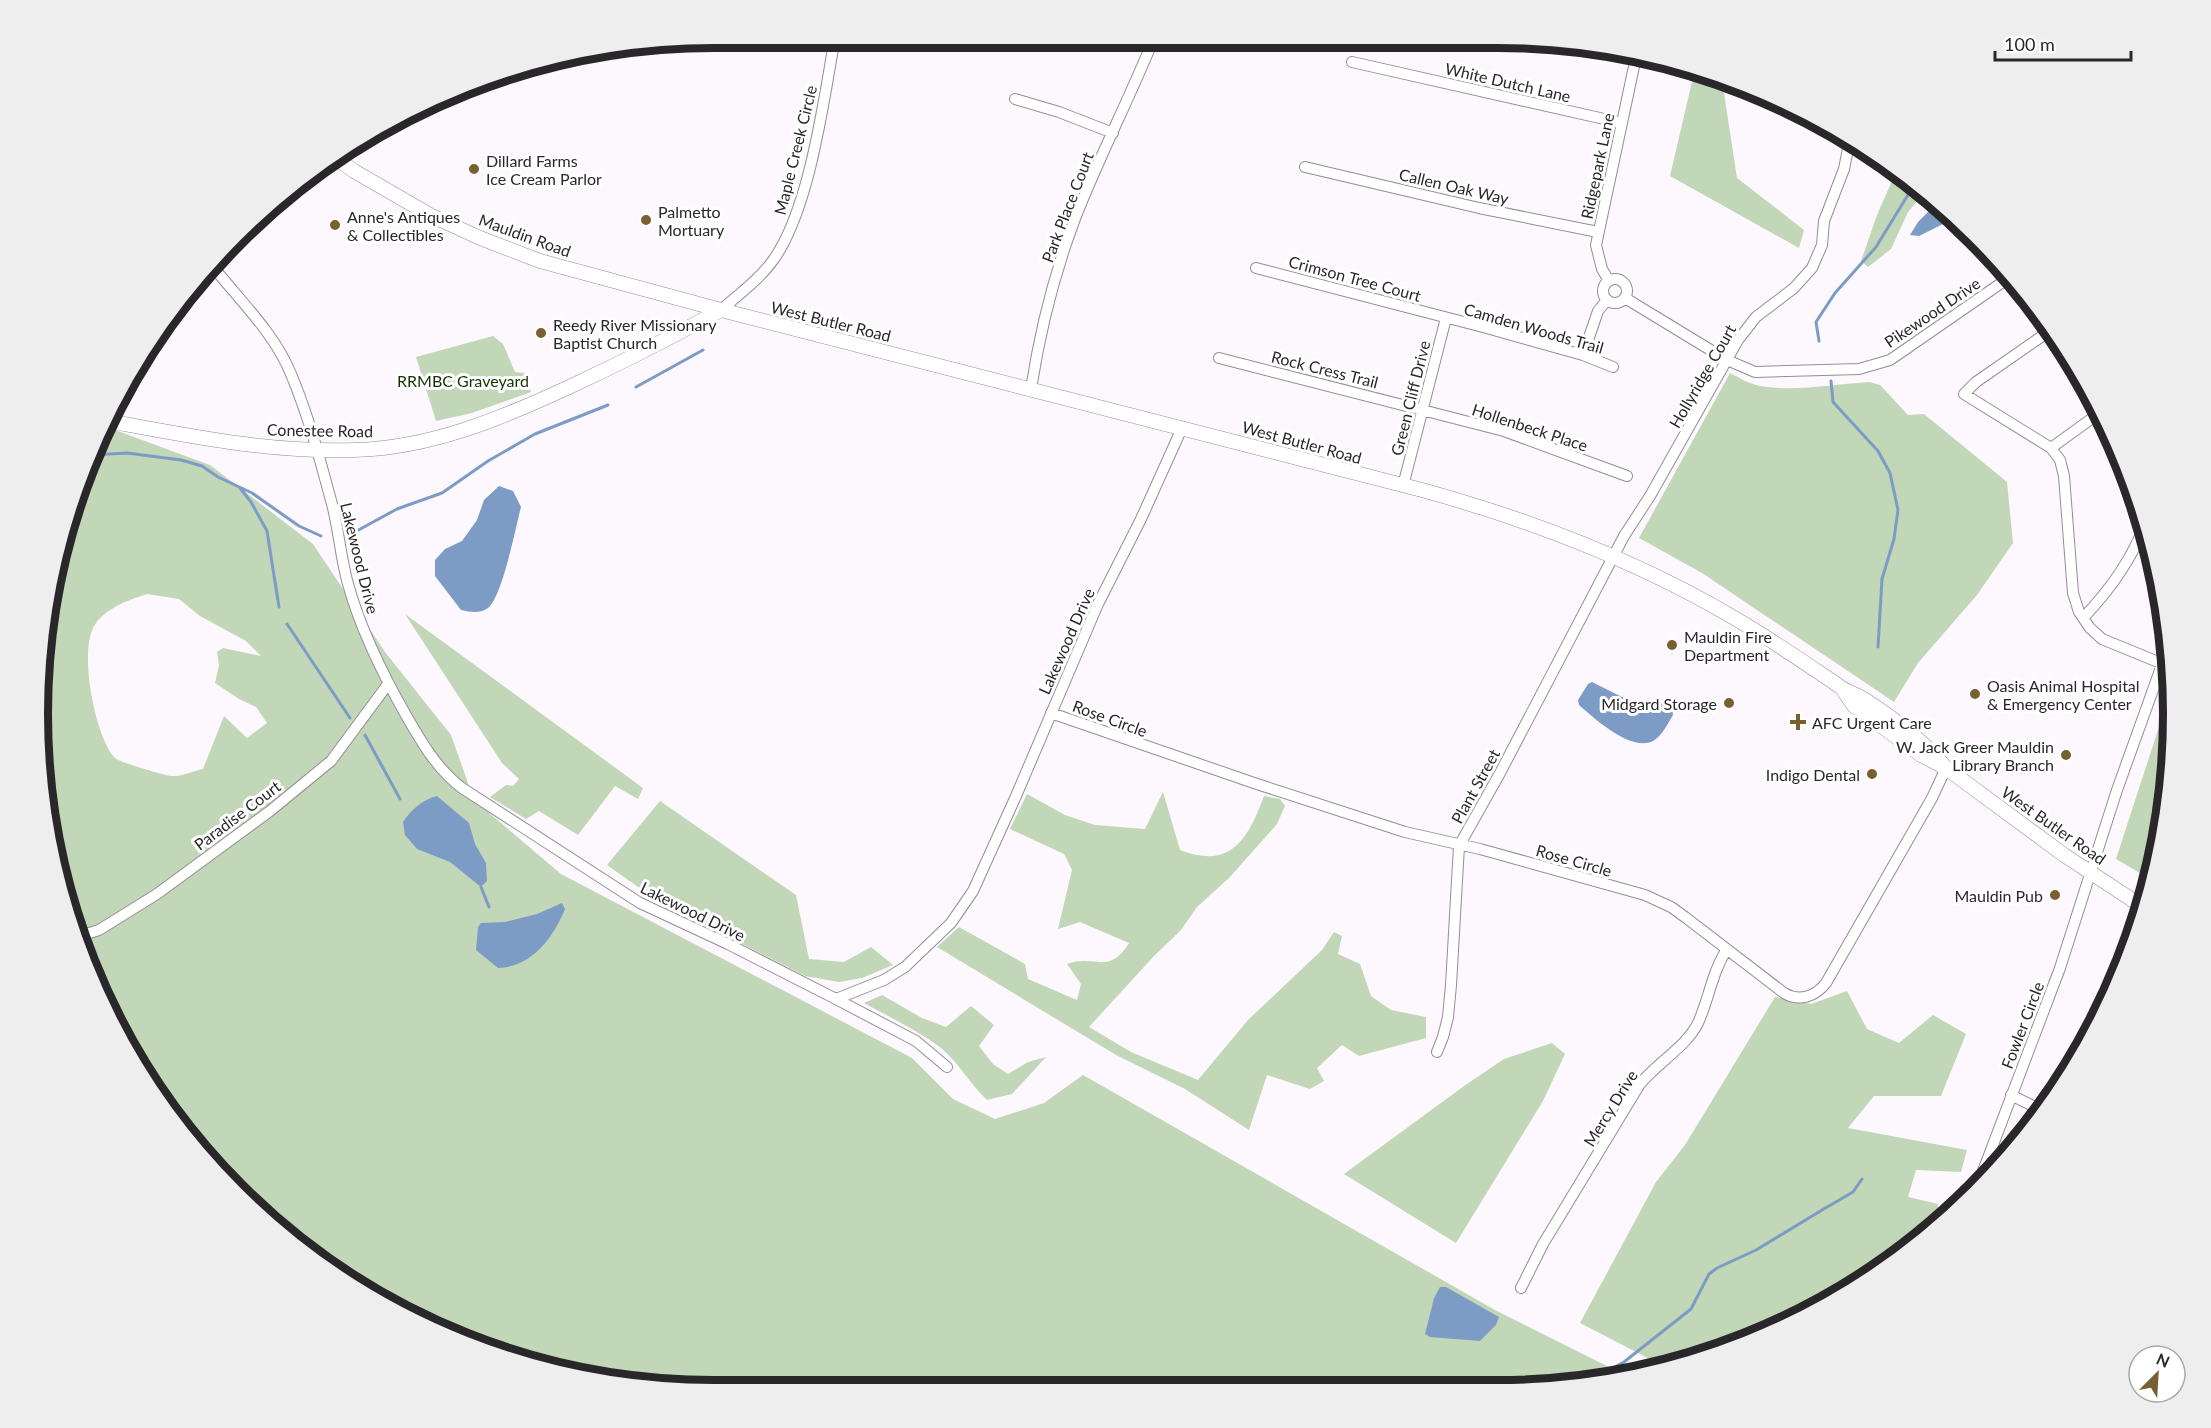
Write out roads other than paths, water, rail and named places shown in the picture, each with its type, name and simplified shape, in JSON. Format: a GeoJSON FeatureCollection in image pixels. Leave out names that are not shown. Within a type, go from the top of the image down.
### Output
{"type":"FeatureCollection","features":[{"type":"Feature","properties":{"kind":"main road","name":"Mauldin Road"},"geometry":{"type":"LineString","coordinates":[[342,162],[395,196],[480,238],[550,264],[721,310]]}},
{"type":"Feature","properties":{"kind":"main road","name":"West Butler Road"},"geometry":{"type":"LineString","coordinates":[[721,310],[1403,486],[1521,520],[1572,538],[1656,576],[1734,618],[1842,689],[1865,699],[1930,747],[1946,768],[2092,874],[2135,902]]}},
{"type":"Feature","properties":{"kind":"main road","name":"Conestee Road"},"geometry":{"type":"LineString","coordinates":[[115,423],[279,449],[356,450],[440,437],[519,410],[606,370],[721,310]]}},
{"type":"Feature","properties":{"kind":"street","name":"Maple Creek Circle"},"geometry":{"type":"LineString","coordinates":[[721,310],[762,273],[781,248],[792,225],[813,150],[833,48]]}},
{"type":"Feature","properties":{"kind":"street","name":"Park Place Court"},"geometry":{"type":"LineString","coordinates":[[1031,389],[1040,342],[1062,255],[1077,215],[1150,48]]}},
{"type":"Feature","properties":{"kind":"street","name":"White Dutch Lane"},"geometry":{"type":"LineString","coordinates":[[1352,62],[1622,123]]}},
{"type":"Feature","properties":{"kind":"street","name":"Ridgepark Lane"},"geometry":{"type":"LineString","coordinates":[[1609,281],[1602,269],[1596,245],[1635,63]]}},
{"type":"Feature","properties":{"kind":"street"},"geometry":{"type":"LineString","coordinates":[[1015,99],[1059,112],[1113,133]]}},
{"type":"Feature","properties":{"kind":"street","name":"Hollyridge Court"},"geometry":{"type":"LineString","coordinates":[[1613,557],[1695,418],[1726,360],[1756,317],[1794,288],[1812,268],[1822,245],[1824,221],[1841,178],[1848,148]]}},
{"type":"Feature","properties":{"kind":"street","name":"Callen Oak Way"},"geometry":{"type":"LineString","coordinates":[[1305,167],[1479,208],[1598,232]]}},
{"type":"Feature","properties":{"kind":"street","name":"Crimson Tree Court"},"geometry":{"type":"LineString","coordinates":[[1256,268],[1446,318]]}},
{"type":"Feature","properties":{"kind":"street","name":"Lakewood Drive"},"geometry":{"type":"LineString","coordinates":[[217,271],[281,352],[302,402],[333,509],[347,582],[362,627],[388,684],[434,760],[446,775],[462,788],[640,903],[728,944],[836,999],[884,980],[905,967],[937,938],[961,910],[983,870],[1098,604],[1141,519],[1182,428]]}},
{"type":"Feature","properties":{"kind":"street"},"geometry":{"type":"LineString","coordinates":[[1615,279],[1623,282],[1627,289],[1625,298],[1618,303],[1607,300],[1603,289],[1609,281],[1615,279]]}},
{"type":"Feature","properties":{"kind":"street","name":"Pikewood Drive"},"geometry":{"type":"LineString","coordinates":[[1726,360],[1755,372],[1859,369],[1877,365],[1890,360],[2003,282]]}},
{"type":"Feature","properties":{"kind":"street"},"geometry":{"type":"LineString","coordinates":[[1625,298],[1726,360]]}},
{"type":"Feature","properties":{"kind":"street"},"geometry":{"type":"LineString","coordinates":[[1583,355],[1598,311],[1607,300]]}},
{"type":"Feature","properties":{"kind":"street","name":"Camden Woods Trail"},"geometry":{"type":"LineString","coordinates":[[1446,318],[1583,355],[1613,367]]}},
{"type":"Feature","properties":{"kind":"street","name":"Green Cliff Drive"},"geometry":{"type":"LineString","coordinates":[[1403,486],[1446,318]]}},
{"type":"Feature","properties":{"kind":"street"},"geometry":{"type":"LineString","coordinates":[[2044,335],[1976,382],[1964,394],[2051,448],[2063,468],[2073,593],[2083,618],[2102,639],[2161,663]]}},
{"type":"Feature","properties":{"kind":"street","name":"Rock Cress Trail"},"geometry":{"type":"LineString","coordinates":[[1220,358],[1423,409]]}},
{"type":"Feature","properties":{"kind":"street","name":"Hollenbeck Place"},"geometry":{"type":"LineString","coordinates":[[1423,409],[1504,431],[1627,476]]}},
{"type":"Feature","properties":{"kind":"street"},"geometry":{"type":"LineString","coordinates":[[2051,448],[2093,417]]}},
{"type":"Feature","properties":{"kind":"street"},"geometry":{"type":"LineString","coordinates":[[2083,618],[2133,553],[2139,538]]}},
{"type":"Feature","properties":{"kind":"street","name":"Plant Street"},"geometry":{"type":"LineString","coordinates":[[1437,1052],[1448,1017],[1452,985],[1459,846],[1500,773],[1613,557]]}},
{"type":"Feature","properties":{"kind":"street","name":"Fowler Circle"},"geometry":{"type":"LineString","coordinates":[[1984,1168],[2060,968],[2092,874],[2117,790],[2162,668]]}},
{"type":"Feature","properties":{"kind":"street","name":"Paradise Court"},"geometry":{"type":"LineString","coordinates":[[85,934],[99,930],[157,894],[270,811],[331,761],[388,684]]}},
{"type":"Feature","properties":{"kind":"street","name":"Rose Circle"},"geometry":{"type":"LineString","coordinates":[[1051,713],[1257,784],[1405,831],[1499,854],[1645,895],[1685,916],[1788,995],[1805,998],[1822,989],[1932,798],[1946,768]]}},
{"type":"Feature","properties":{"kind":"street","name":"Mercy Drive"},"geometry":{"type":"LineString","coordinates":[[1521,1288],[1543,1244],[1640,1084],[1653,1069],[1685,1041],[1697,1025],[1718,964],[1727,949]]}},
{"type":"Feature","properties":{"kind":"street"},"geometry":{"type":"LineString","coordinates":[[836,999],[915,1041],[947,1067]]}},
{"type":"Feature","properties":{"kind":"street"},"geometry":{"type":"LineString","coordinates":[[2011,1095],[2034,1107]]}},
{"type":"Feature","properties":{"kind":"water"},"geometry":{"type":"Polygon","coordinates":[[[1931,209],[1946,222],[1919,236],[1910,235],[1918,222],[1931,209]]]}},
{"type":"Feature","properties":{"kind":"water"},"geometry":{"type":"Polygon","coordinates":[[[499,486],[513,491],[521,507],[503,577],[493,602],[488,608],[478,612],[461,610],[435,576],[435,560],[445,549],[462,541],[477,520],[484,500],[499,486]]]}},
{"type":"Feature","properties":{"kind":"water"},"geometry":{"type":"Polygon","coordinates":[[[1592,682],[1640,706],[1666,703],[1672,708],[1673,715],[1662,733],[1653,741],[1634,742],[1624,738],[1579,705],[1578,700],[1588,684],[1592,682]]]}},
{"type":"Feature","properties":{"kind":"water"},"geometry":{"type":"Polygon","coordinates":[[[437,796],[469,823],[475,844],[486,863],[487,881],[481,887],[450,862],[417,849],[405,835],[403,822],[406,818],[422,803],[437,796]]]}},
{"type":"Feature","properties":{"kind":"water"},"geometry":{"type":"Polygon","coordinates":[[[562,903],[565,909],[560,920],[540,949],[531,957],[510,966],[498,968],[476,950],[478,927],[481,923],[505,922],[537,914],[562,903]]]}},
{"type":"Feature","properties":{"kind":"water"},"geometry":{"type":"Polygon","coordinates":[[[1440,1287],[1446,1287],[1499,1317],[1496,1325],[1480,1341],[1430,1337],[1425,1334],[1434,1298],[1440,1287]]]}},
{"type":"Feature","properties":{"kind":"waterway"},"geometry":{"type":"LineString","coordinates":[[1819,341],[1816,322],[1835,293],[1876,247],[1910,192]]}},
{"type":"Feature","properties":{"kind":"waterway"},"geometry":{"type":"LineString","coordinates":[[636,387],[703,350]]}},
{"type":"Feature","properties":{"kind":"waterway"},"geometry":{"type":"LineString","coordinates":[[1831,381],[1833,402],[1878,451],[1890,473],[1898,510],[1894,539],[1882,579],[1878,647]]}},
{"type":"Feature","properties":{"kind":"waterway"},"geometry":{"type":"LineString","coordinates":[[353,533],[397,509],[442,493],[488,461],[535,434],[608,405]]}},
{"type":"Feature","properties":{"kind":"waterway"},"geometry":{"type":"LineString","coordinates":[[101,454],[127,453],[181,460],[202,466],[218,477],[252,493],[299,526],[321,536]]}},
{"type":"Feature","properties":{"kind":"waterway"},"geometry":{"type":"LineString","coordinates":[[240,488],[251,502],[267,531],[279,607]]}},
{"type":"Feature","properties":{"kind":"waterway"},"geometry":{"type":"LineString","coordinates":[[287,624],[350,718]]}},
{"type":"Feature","properties":{"kind":"waterway"},"geometry":{"type":"LineString","coordinates":[[365,735],[400,799]]}},
{"type":"Feature","properties":{"kind":"waterway"},"geometry":{"type":"LineString","coordinates":[[481,887],[489,907]]}},
{"type":"Feature","properties":{"kind":"waterway"},"geometry":{"type":"LineString","coordinates":[[1609,1370],[1624,1362],[1691,1309],[1709,1274],[1756,1250],[1853,1192],[1862,1179]]}},
{"type":"Feature","properties":{"kind":"place","name":"Dillard Farms Ice Cream Parlor"},"geometry":{"type":"Point","coordinates":[474,169]}},
{"type":"Feature","properties":{"kind":"place","name":"Palmetto Mortuary"},"geometry":{"type":"Point","coordinates":[646,220]}},
{"type":"Feature","properties":{"kind":"place","name":"Anne's Antiques & Collectibles"},"geometry":{"type":"Point","coordinates":[335,225]}},
{"type":"Feature","properties":{"kind":"place","name":"Reedy River Missionary Baptist Church"},"geometry":{"type":"Point","coordinates":[541,333]}},
{"type":"Feature","properties":{"kind":"place","name":"Mauldin Fire Department"},"geometry":{"type":"Point","coordinates":[1672,645]}},
{"type":"Feature","properties":{"kind":"place","name":"Oasis Animal Hospital & Emergency Center"},"geometry":{"type":"Point","coordinates":[1975,694]}},
{"type":"Feature","properties":{"kind":"place","name":"Midgard Storage"},"geometry":{"type":"Point","coordinates":[1729,703]}},
{"type":"Feature","properties":{"kind":"place","name":"AFC Urgent Care"},"geometry":{"type":"Point","coordinates":[1798,722]}},
{"type":"Feature","properties":{"kind":"place","name":"W. Jack Greer Mauldin Library Branch"},"geometry":{"type":"Point","coordinates":[2066,755]}},
{"type":"Feature","properties":{"kind":"place","name":"Indigo Dental"},"geometry":{"type":"Point","coordinates":[1872,774]}},
{"type":"Feature","properties":{"kind":"place","name":"Mauldin Pub"},"geometry":{"type":"Point","coordinates":[2055,895]}},
{"type":"Feature","properties":{"kind":"park label","name":"RRMBC Graveyard"},"geometry":{"type":"Point","coordinates":[463,380]}}]}
